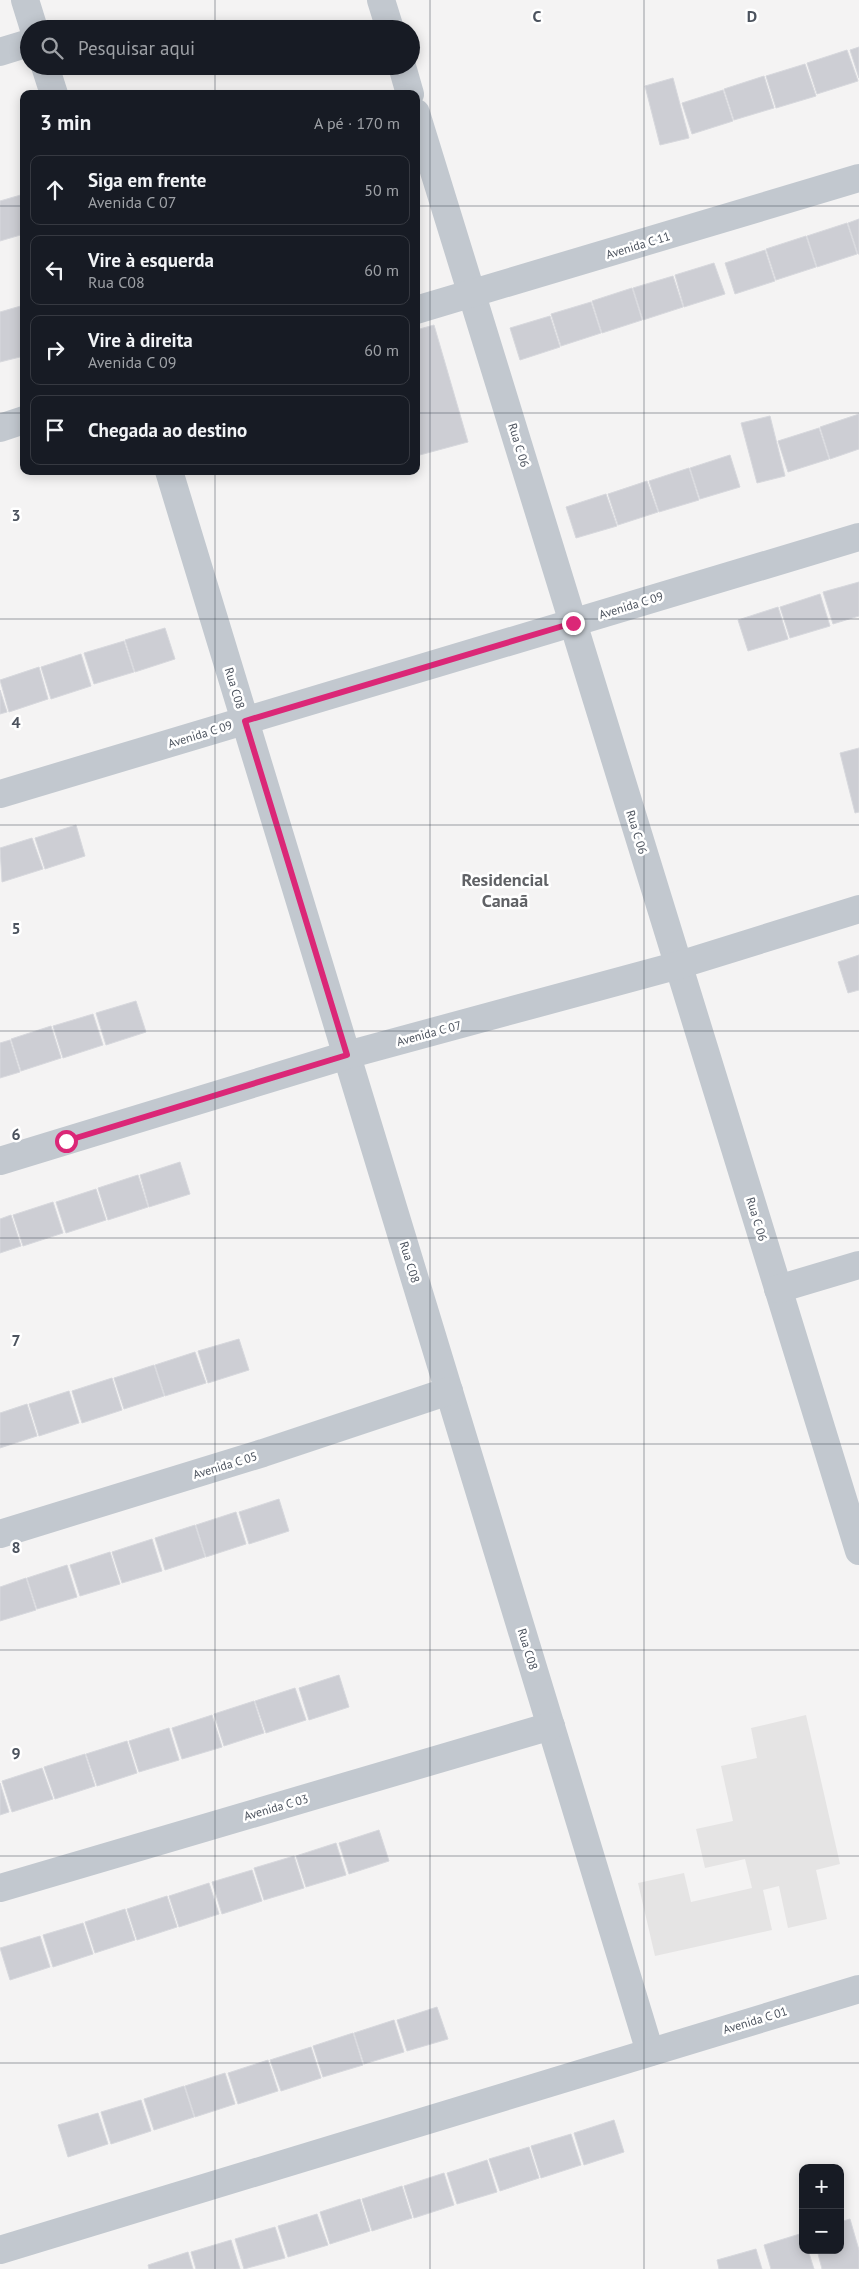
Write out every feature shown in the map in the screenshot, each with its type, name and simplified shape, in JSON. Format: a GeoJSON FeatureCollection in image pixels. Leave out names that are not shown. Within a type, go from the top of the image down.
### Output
{"type":"FeatureCollection","features":[{"type":"Feature","properties":{"kind":"street"},"geometry":{"type":"LineString","coordinates":[[25,0],[31,20]]}},
{"type":"Feature","properties":{"kind":"street"},"geometry":{"type":"LineString","coordinates":[[382,0],[388,20]]}},
{"type":"Feature","properties":{"kind":"street"},"geometry":{"type":"LineString","coordinates":[[0,52],[20,46]]}},
{"type":"Feature","properties":{"kind":"street"},"geometry":{"type":"LineString","coordinates":[[48,75],[53,90]]}},
{"type":"Feature","properties":{"kind":"street"},"geometry":{"type":"LineString","coordinates":[[405,75],[409,90]]}},
{"type":"Feature","properties":{"kind":"street","name":"Rua C 06"},"geometry":{"type":"LineString","coordinates":[[420,126],[859,1551]]}},
{"type":"Feature","properties":{"kind":"street","name":"Avenida C 11"},"geometry":{"type":"LineString","coordinates":[[420,309],[472,295],[859,178]]}},
{"type":"Feature","properties":{"kind":"street"},"geometry":{"type":"LineString","coordinates":[[0,428],[20,421]]}},
{"type":"Feature","properties":{"kind":"street","name":"Rua C08"},"geometry":{"type":"LineString","coordinates":[[170,475],[650,2052]]}},
{"type":"Feature","properties":{"kind":"street","name":"Avenida C 09"},"geometry":{"type":"LineString","coordinates":[[0,794],[859,537]]}},
{"type":"Feature","properties":{"kind":"street","name":"Avenida C 07"},"geometry":{"type":"LineString","coordinates":[[0,1161],[347,1055],[679,965],[859,910]]}},
{"type":"Feature","properties":{"kind":"street"},"geometry":{"type":"LineString","coordinates":[[778,1290],[859,1265]]}},
{"type":"Feature","properties":{"kind":"street","name":"Avenida C 05"},"geometry":{"type":"LineString","coordinates":[[0,1534],[254,1456],[449,1391]]}},
{"type":"Feature","properties":{"kind":"street","name":"Avenida C 03"},"geometry":{"type":"LineString","coordinates":[[0,1888],[551,1726]]}},
{"type":"Feature","properties":{"kind":"street","name":"Avenida C 01"},"geometry":{"type":"LineString","coordinates":[[1,2247],[859,1989]]}},
{"type":"Feature","properties":{"kind":"shaded area"},"geometry":{"type":"Polygon","coordinates":[[[806,1715],[840,1864],[816,1870],[827,1919],[788,1928],[779,1886],[763,1890],[772,1930],[655,1956],[638,1883],[684,1873],[691,1902],[752,1888],[745,1859],[705,1868],[696,1829],[733,1821],[721,1766],[757,1758],[751,1728],[806,1715]]]}},
{"type":"Feature","properties":{"kind":"building"},"geometry":{"type":"Polygon","coordinates":[[[859,47],[859,78],[850,50],[859,47]]]}},
{"type":"Feature","properties":{"kind":"building"},"geometry":{"type":"Polygon","coordinates":[[[847,50],[858,81],[817,94],[807,63],[847,50]]]}},
{"type":"Feature","properties":{"kind":"building"},"geometry":{"type":"Polygon","coordinates":[[[805,64],[816,96],[776,108],[766,76],[805,64]]]}},
{"type":"Feature","properties":{"kind":"building"},"geometry":{"type":"Polygon","coordinates":[[[764,76],[774,108],[734,120],[724,89],[764,76]]]}},
{"type":"Feature","properties":{"kind":"building"},"geometry":{"type":"Polygon","coordinates":[[[673,78],[689,138],[660,145],[645,86],[673,78]]]}},
{"type":"Feature","properties":{"kind":"building"},"geometry":{"type":"Polygon","coordinates":[[[723,90],[733,121],[692,134],[682,103],[723,90]]]}},
{"type":"Feature","properties":{"kind":"building"},"geometry":{"type":"Polygon","coordinates":[[[20,195],[20,235],[0,241],[0,201],[20,195]]]}},
{"type":"Feature","properties":{"kind":"building"},"geometry":{"type":"Polygon","coordinates":[[[859,219],[859,254],[858,254],[848,223],[859,219]]]}},
{"type":"Feature","properties":{"kind":"building"},"geometry":{"type":"Polygon","coordinates":[[[847,223],[857,254],[817,267],[807,236],[847,223]]]}},
{"type":"Feature","properties":{"kind":"building"},"geometry":{"type":"Polygon","coordinates":[[[806,236],[816,267],[776,280],[766,249],[806,236]]]}},
{"type":"Feature","properties":{"kind":"building"},"geometry":{"type":"Polygon","coordinates":[[[765,250],[775,281],[735,294],[725,263],[765,250]]]}},
{"type":"Feature","properties":{"kind":"building"},"geometry":{"type":"Polygon","coordinates":[[[714,263],[725,294],[684,307],[675,275],[714,263]]]}},
{"type":"Feature","properties":{"kind":"building"},"geometry":{"type":"Polygon","coordinates":[[[673,276],[683,307],[643,320],[633,288],[673,276]]]}},
{"type":"Feature","properties":{"kind":"building"},"geometry":{"type":"Polygon","coordinates":[[[632,288],[642,320],[602,333],[592,301],[632,288]]]}},
{"type":"Feature","properties":{"kind":"building"},"geometry":{"type":"Polygon","coordinates":[[[591,302],[601,333],[561,346],[551,314],[591,302]]]}},
{"type":"Feature","properties":{"kind":"building"},"geometry":{"type":"Polygon","coordinates":[[[20,306],[20,357],[0,362],[0,312],[20,306]]]}},
{"type":"Feature","properties":{"kind":"building"},"geometry":{"type":"Polygon","coordinates":[[[550,316],[560,347],[520,360],[510,328],[550,316]]]}},
{"type":"Feature","properties":{"kind":"building"},"geometry":{"type":"Polygon","coordinates":[[[434,325],[468,442],[420,455],[420,329],[434,325]]]}},
{"type":"Feature","properties":{"kind":"building"},"geometry":{"type":"Polygon","coordinates":[[[859,414],[859,449],[830,459],[820,427],[859,414]]]}},
{"type":"Feature","properties":{"kind":"building"},"geometry":{"type":"Polygon","coordinates":[[[770,416],[785,476],[757,483],[741,423],[770,416]]]}},
{"type":"Feature","properties":{"kind":"building"},"geometry":{"type":"Polygon","coordinates":[[[819,428],[829,459],[788,472],[778,441],[819,428]]]}},
{"type":"Feature","properties":{"kind":"building"},"geometry":{"type":"Polygon","coordinates":[[[730,455],[740,487],[700,499],[690,468],[730,455]]]}},
{"type":"Feature","properties":{"kind":"building"},"geometry":{"type":"Polygon","coordinates":[[[689,468],[699,500],[659,512],[649,481],[689,468]]]}},
{"type":"Feature","properties":{"kind":"building"},"geometry":{"type":"Polygon","coordinates":[[[647,481],[658,512],[618,525],[608,494],[647,481]]]}},
{"type":"Feature","properties":{"kind":"building"},"geometry":{"type":"Polygon","coordinates":[[[606,494],[617,526],[576,538],[566,507],[606,494]]]}},
{"type":"Feature","properties":{"kind":"building"},"geometry":{"type":"Polygon","coordinates":[[[859,582],[859,616],[833,624],[823,592],[859,582]]]}},
{"type":"Feature","properties":{"kind":"building"},"geometry":{"type":"Polygon","coordinates":[[[820,594],[830,626],[790,638],[780,607],[820,594]]]}},
{"type":"Feature","properties":{"kind":"building"},"geometry":{"type":"Polygon","coordinates":[[[778,607],[788,639],[748,651],[738,620],[778,607]]]}},
{"type":"Feature","properties":{"kind":"building"},"geometry":{"type":"Polygon","coordinates":[[[165,628],[175,659],[135,672],[125,640],[165,628]]]}},
{"type":"Feature","properties":{"kind":"building"},"geometry":{"type":"Polygon","coordinates":[[[124,641],[134,672],[94,684],[84,653],[124,641]]]}},
{"type":"Feature","properties":{"kind":"building"},"geometry":{"type":"Polygon","coordinates":[[[81,654],[91,686],[51,699],[41,667],[81,654]]]}},
{"type":"Feature","properties":{"kind":"building"},"geometry":{"type":"Polygon","coordinates":[[[39,667],[48,699],[9,712],[0,680],[39,667]]]}},
{"type":"Feature","properties":{"kind":"building"},"geometry":{"type":"Polygon","coordinates":[[[0,690],[7,712],[0,714],[0,690]]]}},
{"type":"Feature","properties":{"kind":"building"},"geometry":{"type":"Polygon","coordinates":[[[859,748],[859,812],[855,813],[840,753],[859,748]]]}},
{"type":"Feature","properties":{"kind":"building"},"geometry":{"type":"Polygon","coordinates":[[[76,825],[85,856],[45,869],[35,838],[76,825]]]}},
{"type":"Feature","properties":{"kind":"building"},"geometry":{"type":"Polygon","coordinates":[[[32,838],[43,869],[2,882],[0,848],[32,838]]]}},
{"type":"Feature","properties":{"kind":"building"},"geometry":{"type":"Polygon","coordinates":[[[859,955],[859,990],[848,993],[838,962],[859,955]]]}},
{"type":"Feature","properties":{"kind":"building"},"geometry":{"type":"Polygon","coordinates":[[[136,1001],[146,1032],[106,1045],[96,1013],[136,1001]]]}},
{"type":"Feature","properties":{"kind":"building"},"geometry":{"type":"Polygon","coordinates":[[[93,1014],[103,1045],[63,1058],[53,1026],[93,1014]]]}},
{"type":"Feature","properties":{"kind":"building"},"geometry":{"type":"Polygon","coordinates":[[[51,1026],[61,1058],[21,1071],[11,1039],[51,1026]]]}},
{"type":"Feature","properties":{"kind":"building"},"geometry":{"type":"Polygon","coordinates":[[[10,1040],[20,1072],[0,1078],[0,1043],[10,1040]]]}},
{"type":"Feature","properties":{"kind":"building"},"geometry":{"type":"Polygon","coordinates":[[[180,1162],[190,1194],[149,1207],[140,1175],[180,1162]]]}},
{"type":"Feature","properties":{"kind":"building"},"geometry":{"type":"Polygon","coordinates":[[[138,1175],[148,1207],[108,1220],[98,1188],[138,1175]]]}},
{"type":"Feature","properties":{"kind":"building"},"geometry":{"type":"Polygon","coordinates":[[[96,1189],[106,1220],[66,1233],[56,1202],[96,1189]]]}},
{"type":"Feature","properties":{"kind":"building"},"geometry":{"type":"Polygon","coordinates":[[[53,1202],[63,1233],[23,1246],[13,1215],[53,1202]]]}},
{"type":"Feature","properties":{"kind":"building"},"geometry":{"type":"Polygon","coordinates":[[[11,1215],[21,1246],[0,1253],[0,1219],[11,1215]]]}},
{"type":"Feature","properties":{"kind":"building"},"geometry":{"type":"Polygon","coordinates":[[[239,1339],[249,1370],[208,1383],[198,1351],[239,1339]]]}},
{"type":"Feature","properties":{"kind":"building"},"geometry":{"type":"Polygon","coordinates":[[[195,1352],[206,1383],[165,1396],[155,1365],[195,1352]]]}},
{"type":"Feature","properties":{"kind":"building"},"geometry":{"type":"Polygon","coordinates":[[[154,1365],[164,1396],[124,1409],[114,1378],[154,1365]]]}},
{"type":"Feature","properties":{"kind":"building"},"geometry":{"type":"Polygon","coordinates":[[[112,1378],[122,1410],[82,1423],[72,1391],[112,1378]]]}},
{"type":"Feature","properties":{"kind":"building"},"geometry":{"type":"Polygon","coordinates":[[[69,1391],[79,1423],[39,1436],[29,1404],[69,1391]]]}},
{"type":"Feature","properties":{"kind":"building"},"geometry":{"type":"Polygon","coordinates":[[[27,1404],[37,1436],[0,1448],[0,1413],[27,1404]]]}},
{"type":"Feature","properties":{"kind":"building"},"geometry":{"type":"Polygon","coordinates":[[[279,1499],[289,1531],[249,1544],[239,1512],[279,1499]]]}},
{"type":"Feature","properties":{"kind":"building"},"geometry":{"type":"Polygon","coordinates":[[[236,1512],[246,1544],[206,1557],[196,1525],[236,1512]]]}},
{"type":"Feature","properties":{"kind":"building"},"geometry":{"type":"Polygon","coordinates":[[[195,1525],[205,1557],[165,1570],[155,1538],[195,1525]]]}},
{"type":"Feature","properties":{"kind":"building"},"geometry":{"type":"Polygon","coordinates":[[[152,1539],[162,1571],[122,1583],[112,1552],[152,1539]]]}},
{"type":"Feature","properties":{"kind":"building"},"geometry":{"type":"Polygon","coordinates":[[[110,1552],[120,1584],[80,1596],[70,1565],[110,1552]]]}},
{"type":"Feature","properties":{"kind":"building"},"geometry":{"type":"Polygon","coordinates":[[[67,1565],[77,1597],[37,1609],[27,1578],[67,1565]]]}},
{"type":"Feature","properties":{"kind":"building"},"geometry":{"type":"Polygon","coordinates":[[[26,1578],[36,1610],[0,1621],[0,1587],[26,1578]]]}},
{"type":"Feature","properties":{"kind":"building"},"geometry":{"type":"Polygon","coordinates":[[[339,1675],[349,1707],[309,1720],[299,1688],[339,1675]]]}},
{"type":"Feature","properties":{"kind":"building"},"geometry":{"type":"Polygon","coordinates":[[[295,1688],[306,1720],[266,1733],[255,1701],[295,1688]]]}},
{"type":"Feature","properties":{"kind":"building"},"geometry":{"type":"Polygon","coordinates":[[[254,1701],[264,1733],[224,1746],[214,1714],[254,1701]]]}},
{"type":"Feature","properties":{"kind":"building"},"geometry":{"type":"Polygon","coordinates":[[[212,1715],[222,1747],[182,1759],[172,1728],[212,1715]]]}},
{"type":"Feature","properties":{"kind":"building"},"geometry":{"type":"Polygon","coordinates":[[[169,1728],[179,1760],[139,1772],[129,1741],[169,1728]]]}},
{"type":"Feature","properties":{"kind":"building"},"geometry":{"type":"Polygon","coordinates":[[[127,1741],[137,1773],[97,1786],[86,1754],[127,1741]]]}},
{"type":"Feature","properties":{"kind":"building"},"geometry":{"type":"Polygon","coordinates":[[[85,1754],[95,1786],[55,1799],[44,1767],[85,1754]]]}},
{"type":"Feature","properties":{"kind":"building"},"geometry":{"type":"Polygon","coordinates":[[[42,1768],[53,1799],[12,1812],[2,1781],[42,1768]]]}},
{"type":"Feature","properties":{"kind":"building"},"geometry":{"type":"Polygon","coordinates":[[[0,1783],[9,1812],[0,1815],[0,1783]]]}},
{"type":"Feature","properties":{"kind":"building"},"geometry":{"type":"Polygon","coordinates":[[[379,1830],[389,1861],[349,1874],[339,1843],[379,1830]]]}},
{"type":"Feature","properties":{"kind":"building"},"geometry":{"type":"Polygon","coordinates":[[[336,1843],[346,1875],[306,1887],[296,1856],[336,1843]]]}},
{"type":"Feature","properties":{"kind":"building"},"geometry":{"type":"Polygon","coordinates":[[[294,1856],[304,1888],[264,1900],[254,1868],[294,1856]]]}},
{"type":"Feature","properties":{"kind":"building"},"geometry":{"type":"Polygon","coordinates":[[[252,1870],[262,1901],[222,1914],[212,1882],[252,1870]]]}},
{"type":"Feature","properties":{"kind":"building"},"geometry":{"type":"Polygon","coordinates":[[[209,1883],[219,1914],[179,1927],[169,1896],[209,1883]]]}},
{"type":"Feature","properties":{"kind":"building"},"geometry":{"type":"Polygon","coordinates":[[[167,1896],[177,1927],[137,1940],[127,1909],[167,1896]]]}},
{"type":"Feature","properties":{"kind":"building"},"geometry":{"type":"Polygon","coordinates":[[[125,1909],[135,1940],[95,1953],[85,1922],[125,1909]]]}},
{"type":"Feature","properties":{"kind":"building"},"geometry":{"type":"Polygon","coordinates":[[[83,1923],[93,1954],[53,1967],[43,1935],[83,1923]]]}},
{"type":"Feature","properties":{"kind":"building"},"geometry":{"type":"Polygon","coordinates":[[[40,1936],[50,1967],[10,1980],[0,1948],[40,1936]]]}},
{"type":"Feature","properties":{"kind":"building"},"geometry":{"type":"Polygon","coordinates":[[[437,2007],[448,2039],[407,2051],[397,2020],[437,2007]]]}},
{"type":"Feature","properties":{"kind":"building"},"geometry":{"type":"Polygon","coordinates":[[[394,2020],[404,2052],[364,2064],[354,2033],[394,2020]]]}},
{"type":"Feature","properties":{"kind":"building"},"geometry":{"type":"Polygon","coordinates":[[[353,2033],[363,2065],[323,2077],[313,2046],[353,2033]]]}},
{"type":"Feature","properties":{"kind":"building"},"geometry":{"type":"Polygon","coordinates":[[[311,2047],[321,2078],[281,2091],[270,2060],[311,2047]]]}},
{"type":"Feature","properties":{"kind":"building"},"geometry":{"type":"Polygon","coordinates":[[[268,2060],[278,2091],[238,2104],[228,2073],[268,2060]]]}},
{"type":"Feature","properties":{"kind":"building"},"geometry":{"type":"Polygon","coordinates":[[[225,2073],[235,2104],[195,2117],[185,2086],[225,2073]]]}},
{"type":"Feature","properties":{"kind":"building"},"geometry":{"type":"Polygon","coordinates":[[[184,2086],[194,2117],[154,2130],[144,2099],[184,2086]]]}},
{"type":"Feature","properties":{"kind":"building"},"geometry":{"type":"Polygon","coordinates":[[[141,2100],[151,2131],[111,2144],[101,2112],[141,2100]]]}},
{"type":"Feature","properties":{"kind":"building"},"geometry":{"type":"Polygon","coordinates":[[[98,2113],[108,2144],[68,2157],[58,2125],[98,2113]]]}},
{"type":"Feature","properties":{"kind":"building"},"geometry":{"type":"Polygon","coordinates":[[[614,2120],[624,2152],[584,2165],[574,2133],[614,2120]]]}},
{"type":"Feature","properties":{"kind":"building"},"geometry":{"type":"Polygon","coordinates":[[[571,2134],[581,2165],[541,2178],[531,2146],[571,2134]]]}},
{"type":"Feature","properties":{"kind":"building"},"geometry":{"type":"Polygon","coordinates":[[[529,2147],[539,2178],[500,2191],[489,2159],[529,2147]]]}},
{"type":"Feature","properties":{"kind":"building"},"geometry":{"type":"Polygon","coordinates":[[[487,2160],[497,2192],[457,2204],[447,2173],[487,2160]]]}},
{"type":"Feature","properties":{"kind":"building"},"geometry":{"type":"Polygon","coordinates":[[[444,2173],[454,2205],[414,2218],[404,2186],[444,2173]]]}},
{"type":"Feature","properties":{"kind":"building"},"geometry":{"type":"Polygon","coordinates":[[[402,2186],[412,2218],[372,2231],[362,2199],[402,2186]]]}},
{"type":"Feature","properties":{"kind":"building"},"geometry":{"type":"Polygon","coordinates":[[[360,2199],[370,2231],[330,2244],[320,2212],[360,2199]]]}},
{"type":"Feature","properties":{"kind":"building"},"geometry":{"type":"Polygon","coordinates":[[[317,2214],[328,2245],[288,2257],[278,2226],[317,2214]]]}},
{"type":"Feature","properties":{"kind":"building"},"geometry":{"type":"Polygon","coordinates":[[[850,2219],[859,2250],[859,2269],[822,2269],[818,2254],[844,2254],[844,2221],[850,2219]]]}},
{"type":"Feature","properties":{"kind":"building"},"geometry":{"type":"Polygon","coordinates":[[[275,2227],[285,2258],[244,2269],[235,2239],[275,2227]]]}},
{"type":"Feature","properties":{"kind":"building"},"geometry":{"type":"Polygon","coordinates":[[[799,2234],[799,2254],[809,2254],[814,2269],[771,2269],[764,2245],[799,2234]]]}},
{"type":"Feature","properties":{"kind":"building"},"geometry":{"type":"Polygon","coordinates":[[[231,2240],[240,2269],[196,2269],[191,2252],[231,2240]]]}},
{"type":"Feature","properties":{"kind":"building"},"geometry":{"type":"Polygon","coordinates":[[[756,2249],[762,2269],[719,2269],[717,2260],[756,2249]]]}},
{"type":"Feature","properties":{"kind":"building"},"geometry":{"type":"Polygon","coordinates":[[[188,2252],[193,2269],[149,2269],[148,2265],[188,2252]]]}},
{"type":"Feature","properties":{"kind":"district","name":"Residencial Canaã"},"geometry":{"type":"Point","coordinates":[505,890]}},
{"type":"Feature","properties":{"kind":"route"},"geometry":{"type":"LineString","coordinates":[[66,1141],[347,1055],[245,721],[573,623]]}}]}
